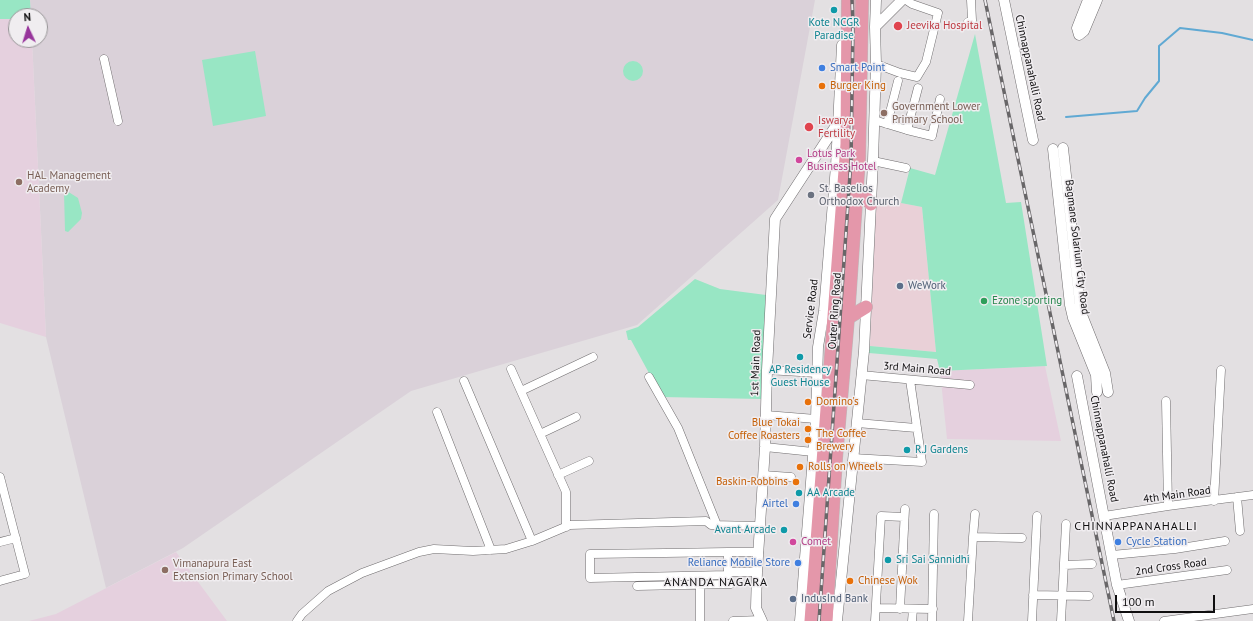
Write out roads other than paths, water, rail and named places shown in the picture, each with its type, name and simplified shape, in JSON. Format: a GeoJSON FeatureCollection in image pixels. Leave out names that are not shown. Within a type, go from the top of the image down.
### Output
{"type":"FeatureCollection","features":[{"type":"Feature","properties":{"kind":"highway","name":"Outer Ring Road"},"geometry":{"type":"LineString","coordinates":[[811,621],[847,144],[848,0]]}},
{"type":"Feature","properties":{"kind":"highway","name":"Outer Ring Road"},"geometry":{"type":"LineString","coordinates":[[826,621],[836,458],[857,187],[862,0]]}},
{"type":"Feature","properties":{"kind":"highway"},"geometry":{"type":"LineString","coordinates":[[857,187],[871,204]]}},
{"type":"Feature","properties":{"kind":"highway"},"geometry":{"type":"LineString","coordinates":[[848,318],[866,307]]}},
{"type":"Feature","properties":{"kind":"street","name":"Service Road"},"geometry":{"type":"LineString","coordinates":[[800,621],[816,419],[816,373],[818,347],[824,311],[835,179],[843,24],[842,0]]}},
{"type":"Feature","properties":{"kind":"street"},"geometry":{"type":"LineString","coordinates":[[837,621],[852,458],[857,423],[866,307],[873,161],[876,0]]}},
{"type":"Feature","properties":{"kind":"street"},"geometry":{"type":"LineString","coordinates":[[875,27],[902,0]]}},
{"type":"Feature","properties":{"kind":"street"},"geometry":{"type":"LineString","coordinates":[[876,64],[900,73],[917,77],[926,62],[938,13],[912,4],[906,0]]}},
{"type":"Feature","properties":{"kind":"street"},"geometry":{"type":"LineString","coordinates":[[968,22],[972,21],[971,0]]}},
{"type":"Feature","properties":{"kind":"street","name":"Chinnappanahalli Road"},"geometry":{"type":"LineString","coordinates":[[1004,0],[1033,140]]}},
{"type":"Feature","properties":{"kind":"street"},"geometry":{"type":"LineString","coordinates":[[1088,0],[1077,28],[1079,35],[1084,31],[1097,0]]}},
{"type":"Feature","properties":{"kind":"street"},"geometry":{"type":"LineString","coordinates":[[104,59],[118,121]]}},
{"type":"Feature","properties":{"kind":"street"},"geometry":{"type":"LineString","coordinates":[[887,124],[898,81]]}},
{"type":"Feature","properties":{"kind":"street"},"geometry":{"type":"LineString","coordinates":[[907,130],[918,88]]}},
{"type":"Feature","properties":{"kind":"street"},"geometry":{"type":"LineString","coordinates":[[874,120],[932,136],[940,99]]}},
{"type":"Feature","properties":{"kind":"street","name":"1st Main Road"},"geometry":{"type":"LineString","coordinates":[[762,620],[756,608],[757,572],[765,447],[774,219],[838,124]]}},
{"type":"Feature","properties":{"kind":"street","name":"Bagmane Solarium City Road"},"geometry":{"type":"LineString","coordinates":[[1058,148],[1082,315],[1105,373],[1102,392]]}},
{"type":"Feature","properties":{"kind":"street"},"geometry":{"type":"LineString","coordinates":[[873,161],[906,168]]}},
{"type":"Feature","properties":{"kind":"street"},"geometry":{"type":"LineString","coordinates":[[521,391],[593,357]]}},
{"type":"Feature","properties":{"kind":"street"},"geometry":{"type":"LineString","coordinates":[[511,369],[566,492],[566,527]]}},
{"type":"Feature","properties":{"kind":"street"},"geometry":{"type":"LineString","coordinates":[[767,370],[816,373]]}},
{"type":"Feature","properties":{"kind":"street"},"geometry":{"type":"LineString","coordinates":[[1214,501],[1221,370]]}},
{"type":"Feature","properties":{"kind":"street","name":"3rd Main Road"},"geometry":{"type":"LineString","coordinates":[[861,376],[970,385]]}},
{"type":"Feature","properties":{"kind":"street","name":"Chinnappanahalli Road"},"geometry":{"type":"LineString","coordinates":[[1077,376],[1118,585],[1129,621]]}},
{"type":"Feature","properties":{"kind":"street"},"geometry":{"type":"LineString","coordinates":[[648,377],[678,428],[717,525]]}},
{"type":"Feature","properties":{"kind":"street"},"geometry":{"type":"LineString","coordinates":[[852,458],[922,462],[910,380]]}},
{"type":"Feature","properties":{"kind":"street"},"geometry":{"type":"LineString","coordinates":[[464,381],[532,541]]}},
{"type":"Feature","properties":{"kind":"street"},"geometry":{"type":"LineString","coordinates":[[1166,401],[1168,506]]}},
{"type":"Feature","properties":{"kind":"street"},"geometry":{"type":"LineString","coordinates":[[437,412],[491,550]]}},
{"type":"Feature","properties":{"kind":"street"},"geometry":{"type":"LineString","coordinates":[[766,415],[816,419]]}},
{"type":"Feature","properties":{"kind":"street"},"geometry":{"type":"LineString","coordinates":[[540,434],[576,417]]}},
{"type":"Feature","properties":{"kind":"street"},"geometry":{"type":"LineString","coordinates":[[857,423],[916,428]]}},
{"type":"Feature","properties":{"kind":"street"},"geometry":{"type":"LineString","coordinates":[[765,447],[813,452]]}},
{"type":"Feature","properties":{"kind":"street"},"geometry":{"type":"LineString","coordinates":[[558,475],[589,461]]}},
{"type":"Feature","properties":{"kind":"street"},"geometry":{"type":"LineString","coordinates":[[763,475],[791,477]]}},
{"type":"Feature","properties":{"kind":"street"},"geometry":{"type":"LineString","coordinates":[[0,477],[25,574],[0,581]]}},
{"type":"Feature","properties":{"kind":"street","name":"4th Main Road"},"geometry":{"type":"LineString","coordinates":[[1104,516],[1253,495]]}},
{"type":"Feature","properties":{"kind":"street"},"geometry":{"type":"LineString","coordinates":[[1237,497],[1240,531]]}},
{"type":"Feature","properties":{"kind":"street"},"geometry":{"type":"LineString","coordinates":[[875,621],[881,516],[904,513],[900,609]]}},
{"type":"Feature","properties":{"kind":"street"},"geometry":{"type":"LineString","coordinates":[[932,621],[934,514]]}},
{"type":"Feature","properties":{"kind":"street"},"geometry":{"type":"LineString","coordinates":[[968,621],[975,514]]}},
{"type":"Feature","properties":{"kind":"street"},"geometry":{"type":"LineString","coordinates":[[1032,621],[1037,516]]}},
{"type":"Feature","properties":{"kind":"street"},"geometry":{"type":"LineString","coordinates":[[297,621],[302,614],[328,591],[362,573],[419,552],[434,549],[473,551],[506,549],[532,541],[570,525],[706,521],[711,525],[760,526]]}},
{"type":"Feature","properties":{"kind":"street"},"geometry":{"type":"LineString","coordinates":[[1061,621],[1066,524]]}},
{"type":"Feature","properties":{"kind":"street"},"geometry":{"type":"LineString","coordinates":[[973,537],[1022,538]]}},
{"type":"Feature","properties":{"kind":"street"},"geometry":{"type":"LineString","coordinates":[[0,542],[16,538]]}},
{"type":"Feature","properties":{"kind":"street"},"geometry":{"type":"LineString","coordinates":[[1112,555],[1225,541]]}},
{"type":"Feature","properties":{"kind":"street"},"geometry":{"type":"LineString","coordinates":[[728,552],[728,575],[590,578],[590,554],[728,552],[759,552]]}},
{"type":"Feature","properties":{"kind":"street"},"geometry":{"type":"LineString","coordinates":[[1064,565],[1092,564]]}},
{"type":"Feature","properties":{"kind":"street","name":"2nd Cross Road"},"geometry":{"type":"LineString","coordinates":[[1118,585],[1228,570]]}},
{"type":"Feature","properties":{"kind":"street"},"geometry":{"type":"LineString","coordinates":[[728,572],[757,572]]}},
{"type":"Feature","properties":{"kind":"street"},"geometry":{"type":"LineString","coordinates":[[637,586],[731,584]]}},
{"type":"Feature","properties":{"kind":"street"},"geometry":{"type":"LineString","coordinates":[[700,585],[700,621]]}},
{"type":"Feature","properties":{"kind":"street"},"geometry":{"type":"LineString","coordinates":[[1034,595],[1089,596]]}},
{"type":"Feature","properties":{"kind":"street"},"geometry":{"type":"LineString","coordinates":[[876,608],[933,609]]}},
{"type":"Feature","properties":{"kind":"street"},"geometry":{"type":"LineString","coordinates":[[912,621],[913,608]]}},
{"type":"Feature","properties":{"kind":"street"},"geometry":{"type":"LineString","coordinates":[[1164,621],[1253,609]]}},
{"type":"Feature","properties":{"kind":"street"},"geometry":{"type":"LineString","coordinates":[[733,621],[762,620]]}},
{"type":"Feature","properties":{"kind":"waterway"},"geometry":{"type":"LineString","coordinates":[[1066,117],[1137,111],[1145,98],[1159,81],[1159,46],[1180,28],[1222,33],[1253,40]]}},
{"type":"Feature","properties":{"kind":"railway"},"geometry":{"type":"LineString","coordinates":[[819,621],[851,160],[852,0]]}},
{"type":"Feature","properties":{"kind":"railway"},"geometry":{"type":"LineString","coordinates":[[985,0],[1114,621]]}},
{"type":"Feature","properties":{"kind":"place","name":"Kote NCGR Paradise"},"geometry":{"type":"Point","coordinates":[834,10]}},
{"type":"Feature","properties":{"kind":"place","name":"Jeevika Hospital"},"geometry":{"type":"Point","coordinates":[898,26]}},
{"type":"Feature","properties":{"kind":"place","name":"Smart Point"},"geometry":{"type":"Point","coordinates":[822,68]}},
{"type":"Feature","properties":{"kind":"place","name":"Burger King"},"geometry":{"type":"Point","coordinates":[822,86]}},
{"type":"Feature","properties":{"kind":"place","name":"Government Lower Primary School"},"geometry":{"type":"Point","coordinates":[884,113]}},
{"type":"Feature","properties":{"kind":"place","name":"Iswarya Fertility"},"geometry":{"type":"Point","coordinates":[809,127]}},
{"type":"Feature","properties":{"kind":"place","name":"Lotus Park Business Hotel"},"geometry":{"type":"Point","coordinates":[799,160]}},
{"type":"Feature","properties":{"kind":"place","name":"HAL Management Academy"},"geometry":{"type":"Point","coordinates":[19,182]}},
{"type":"Feature","properties":{"kind":"place","name":"St. Baselios Orthodox Church"},"geometry":{"type":"Point","coordinates":[811,195]}},
{"type":"Feature","properties":{"kind":"place","name":"WeWork"},"geometry":{"type":"Point","coordinates":[900,286]}},
{"type":"Feature","properties":{"kind":"place","name":"Ezone sporting"},"geometry":{"type":"Point","coordinates":[984,301]}},
{"type":"Feature","properties":{"kind":"place","name":"AP Residency Guest House"},"geometry":{"type":"Point","coordinates":[800,357]}},
{"type":"Feature","properties":{"kind":"place","name":"Domino's"},"geometry":{"type":"Point","coordinates":[808,402]}},
{"type":"Feature","properties":{"kind":"place","name":"Blue Tokai Coffee Roasters"},"geometry":{"type":"Point","coordinates":[808,429]}},
{"type":"Feature","properties":{"kind":"place","name":"The Coffee Brewery"},"geometry":{"type":"Point","coordinates":[808,440]}},
{"type":"Feature","properties":{"kind":"place","name":"R.J Gardens"},"geometry":{"type":"Point","coordinates":[907,450]}},
{"type":"Feature","properties":{"kind":"place","name":"Rolls on Wheels"},"geometry":{"type":"Point","coordinates":[800,467]}},
{"type":"Feature","properties":{"kind":"place","name":"Baskin-Robbins"},"geometry":{"type":"Point","coordinates":[796,482]}},
{"type":"Feature","properties":{"kind":"place","name":"AA Arcade"},"geometry":{"type":"Point","coordinates":[799,493]}},
{"type":"Feature","properties":{"kind":"place","name":"Airtel"},"geometry":{"type":"Point","coordinates":[796,504]}},
{"type":"Feature","properties":{"kind":"place","name":"Avant Arcade"},"geometry":{"type":"Point","coordinates":[784,530]}},
{"type":"Feature","properties":{"kind":"place","name":"Comet"},"geometry":{"type":"Point","coordinates":[793,542]}},
{"type":"Feature","properties":{"kind":"place","name":"Cycle Station"},"geometry":{"type":"Point","coordinates":[1118,542]}},
{"type":"Feature","properties":{"kind":"place","name":"Sri Sai Sannidhi"},"geometry":{"type":"Point","coordinates":[888,560]}},
{"type":"Feature","properties":{"kind":"place","name":"Reliance Mobile Store"},"geometry":{"type":"Point","coordinates":[798,563]}},
{"type":"Feature","properties":{"kind":"place","name":"Vimanapura East Extension Primary School"},"geometry":{"type":"Point","coordinates":[165,570]}},
{"type":"Feature","properties":{"kind":"place","name":"Chinese Wok"},"geometry":{"type":"Point","coordinates":[850,581]}},
{"type":"Feature","properties":{"kind":"place","name":"IndusInd Bank"},"geometry":{"type":"Point","coordinates":[793,599]}},
{"type":"Feature","properties":{"kind":"district","name":"CHINNAPPANAHALLI"},"geometry":{"type":"Point","coordinates":[1136,527]}},
{"type":"Feature","properties":{"kind":"district","name":"ANANDA NAGARA"},"geometry":{"type":"Point","coordinates":[716,583]}}]}
